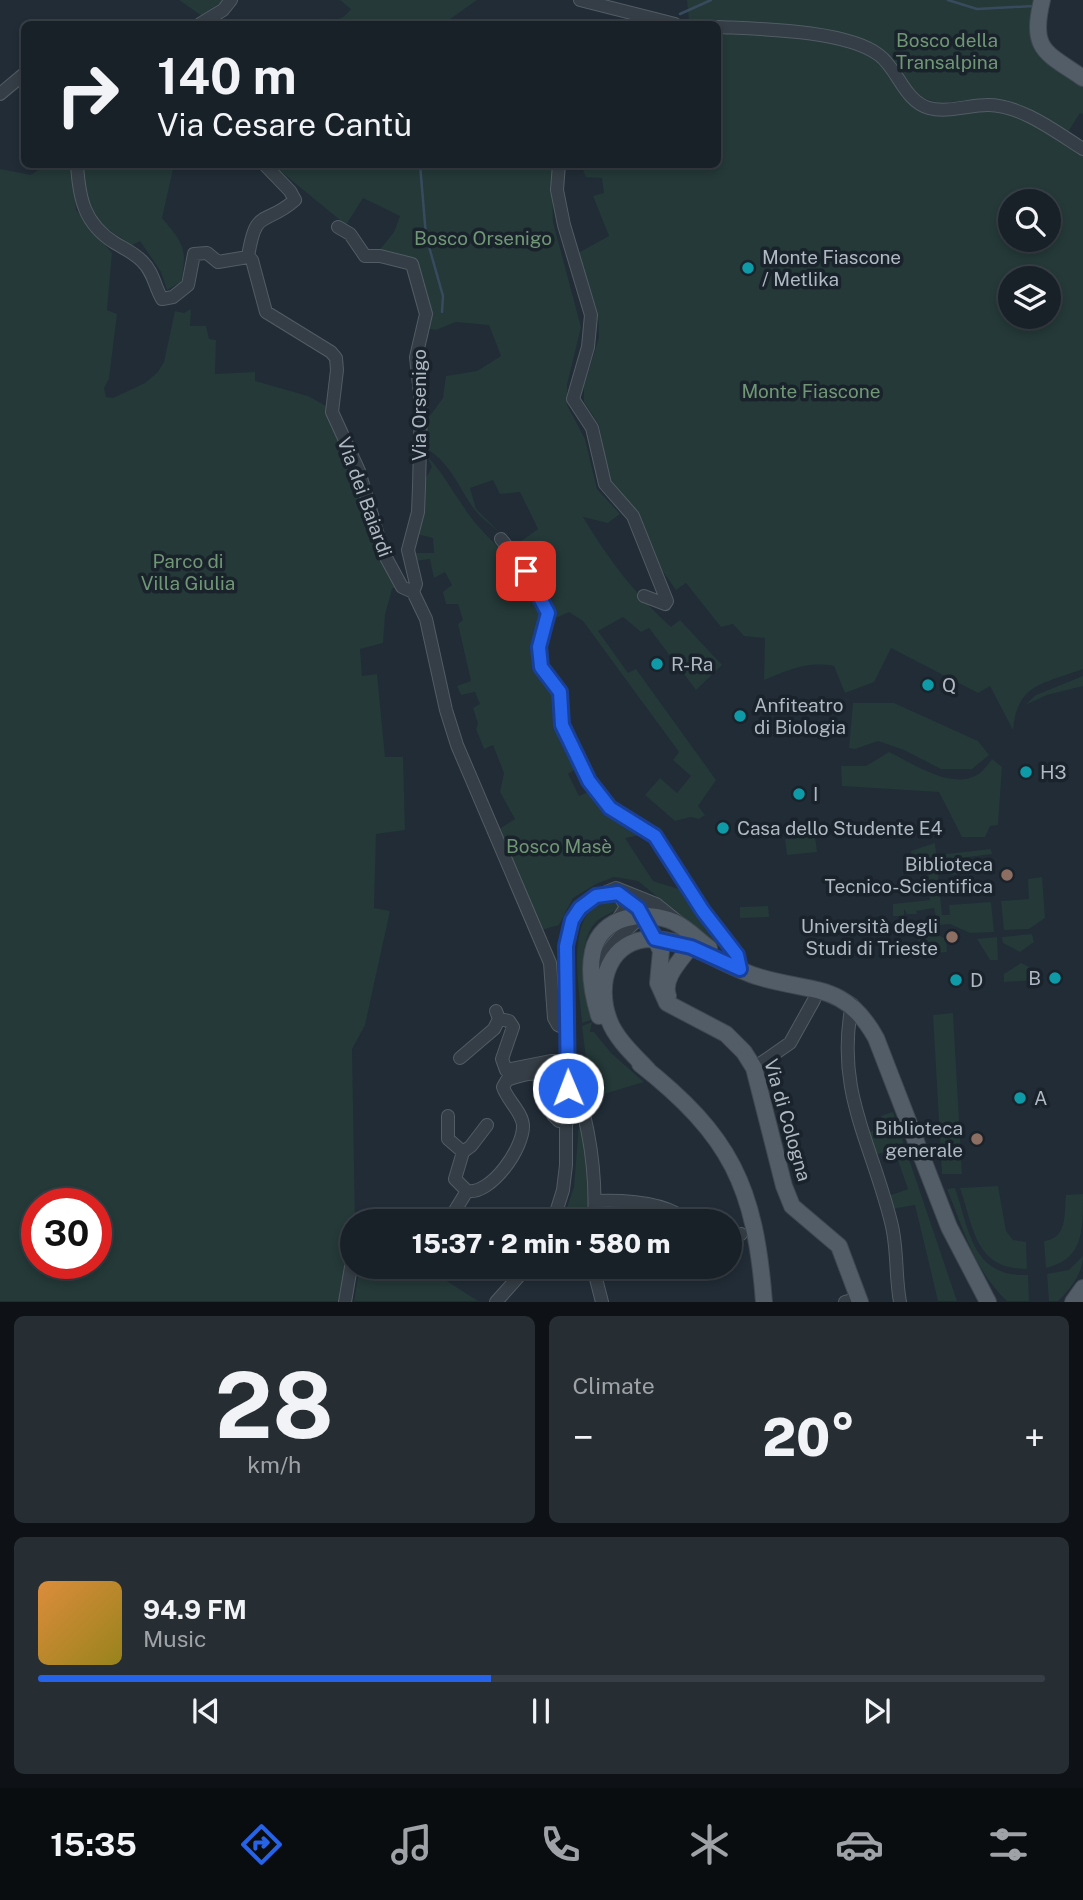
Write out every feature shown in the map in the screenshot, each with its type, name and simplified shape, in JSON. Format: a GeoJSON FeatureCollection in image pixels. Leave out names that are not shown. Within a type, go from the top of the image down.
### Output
{"type":"FeatureCollection","features":[{"type":"Feature","properties":{"kind":"main road"},"geometry":{"type":"LineString","coordinates":[[1042,0],[1037,27],[1039,42],[1051,55],[1083,78]]}},
{"type":"Feature","properties":{"kind":"main road"},"geometry":{"type":"LineString","coordinates":[[694,942],[673,922],[642,915],[616,922],[600,934],[592,954],[593,997],[608,1034],[705,1122],[732,1160],[752,1218],[761,1258],[764,1301]]}},
{"type":"Feature","properties":{"kind":"main road"},"geometry":{"type":"LineString","coordinates":[[642,915],[661,951],[658,983],[662,995],[674,1007]]}},
{"type":"Feature","properties":{"kind":"main road"},"geometry":{"type":"LineString","coordinates":[[648,1070],[618,1037],[605,1007],[604,979],[615,954],[636,941],[655,939],[677,932],[740,969],[759,977],[826,991],[852,1004],[876,1038],[923,1162],[970,1271],[988,1301]]}},
{"type":"Feature","properties":{"kind":"main road"},"geometry":{"type":"LineString","coordinates":[[674,1007],[666,988],[669,978],[694,942]]}},
{"type":"Feature","properties":{"kind":"main road","name":"Via di Cologna"},"geometry":{"type":"LineString","coordinates":[[674,1007],[726,1034],[744,1052],[754,1068],[784,1186],[792,1206],[839,1247],[854,1300]]}},
{"type":"Feature","properties":{"kind":"street"},"geometry":{"type":"LineString","coordinates":[[205,21],[223,10],[231,0]]}},
{"type":"Feature","properties":{"kind":"street"},"geometry":{"type":"LineString","coordinates":[[580,0],[663,21]]}},
{"type":"Feature","properties":{"kind":"street"},"geometry":{"type":"LineString","coordinates":[[721,27],[811,33],[865,49],[886,62],[913,98],[928,108],[1001,106],[1032,119],[1083,149]]}},
{"type":"Feature","properties":{"kind":"street"},"geometry":{"type":"LineString","coordinates":[[0,94],[21,76]]}},
{"type":"Feature","properties":{"kind":"street"},"geometry":{"type":"LineString","coordinates":[[77,168],[80,200],[84,212],[101,232],[143,262],[157,281],[162,299],[173,297],[188,285],[194,254],[207,253],[218,262],[248,257],[253,229],[258,220],[295,200],[268,168]]}},
{"type":"Feature","properties":{"kind":"street"},"geometry":{"type":"LineString","coordinates":[[559,168],[557,190],[564,225],[591,315],[588,347],[573,399],[592,428],[604,484],[633,516],[667,601],[665,604],[644,596]]}},
{"type":"Feature","properties":{"kind":"street","name":"Via Orsenigo"},"geometry":{"type":"LineString","coordinates":[[338,228],[350,234],[365,256],[380,256],[412,264],[424,301],[426,314],[416,357],[421,402],[418,512],[408,550],[416,584],[413,592]]}},
{"type":"Feature","properties":{"kind":"street","name":"Via dei Baiardi"},"geometry":{"type":"LineString","coordinates":[[248,257],[252,260],[266,312],[331,352],[336,358],[336,387],[332,412],[359,471],[383,552],[402,587],[413,592],[426,619],[451,727],[491,831],[550,963],[554,1018],[558,1025],[567,1029]]}},
{"type":"Feature","properties":{"kind":"street"},"geometry":{"type":"LineString","coordinates":[[501,539],[534,581],[548,613],[539,647],[541,667],[560,692],[562,725],[589,781],[610,808],[655,836],[703,911],[737,955],[740,969]]}},
{"type":"Feature","properties":{"kind":"street"},"geometry":{"type":"LineString","coordinates":[[557,1209],[563,1190],[567,1122],[568,932],[580,908],[616,888],[636,894],[664,910],[694,942]]}},
{"type":"Feature","properties":{"kind":"street"},"geometry":{"type":"LineString","coordinates":[[603,893],[618,893],[632,900],[642,915]]}},
{"type":"Feature","properties":{"kind":"street"},"geometry":{"type":"LineString","coordinates":[[616,922],[626,907],[618,893]]}},
{"type":"Feature","properties":{"kind":"street"},"geometry":{"type":"LineString","coordinates":[[605,1007],[600,980],[602,961],[617,939],[642,915],[645,905],[636,894]]}},
{"type":"Feature","properties":{"kind":"street"},"geometry":{"type":"LineString","coordinates":[[754,1068],[790,1043],[814,1000]]}},
{"type":"Feature","properties":{"kind":"street"},"geometry":{"type":"LineString","coordinates":[[852,1004],[847,1026],[847,1078],[892,1224],[900,1301]]}},
{"type":"Feature","properties":{"kind":"street"},"geometry":{"type":"LineString","coordinates":[[460,1058],[494,1029],[497,1015],[509,1021],[513,1027],[502,1059],[506,1070],[551,1061],[567,1061]]}},
{"type":"Feature","properties":{"kind":"street"},"geometry":{"type":"LineString","coordinates":[[567,1061],[587,1121],[595,1209]]}},
{"type":"Feature","properties":{"kind":"street"},"geometry":{"type":"LineString","coordinates":[[486,1125],[471,1146],[463,1152],[455,1180],[467,1191],[481,1191],[490,1185],[504,1168],[522,1134],[523,1123],[507,1101],[503,1087],[507,1080],[534,1073],[543,1077],[551,1085],[553,1115],[559,1121],[567,1122]]}},
{"type":"Feature","properties":{"kind":"street"},"geometry":{"type":"LineString","coordinates":[[448,1116],[449,1139],[463,1152]]}},
{"type":"Feature","properties":{"kind":"street"},"geometry":{"type":"LineString","coordinates":[[456,1209],[467,1191]]}},
{"type":"Feature","properties":{"kind":"street"},"geometry":{"type":"LineString","coordinates":[[595,1201],[659,1209]]}},
{"type":"Feature","properties":{"kind":"street"},"geometry":{"type":"LineString","coordinates":[[345,1301],[349,1279]]}},
{"type":"Feature","properties":{"kind":"street"},"geometry":{"type":"LineString","coordinates":[[496,1301],[516,1279]]}},
{"type":"Feature","properties":{"kind":"street"},"geometry":{"type":"LineString","coordinates":[[597,1279],[603,1301]]}},
{"type":"Feature","properties":{"kind":"green space"},"geometry":{"type":"Polygon","coordinates":[[[179,0],[224,0],[202,16],[179,0]]]}},
{"type":"Feature","properties":{"kind":"green space"},"geometry":{"type":"Polygon","coordinates":[[[340,0],[477,0],[447,21],[306,21],[341,18],[351,9],[340,0]]]}},
{"type":"Feature","properties":{"kind":"green space","name":"Bosco della Transalpina"},"geometry":{"type":"Polygon","coordinates":[[[687,0],[1033,0],[1031,32],[1034,44],[1039,53],[1056,69],[1083,86],[1083,114],[1080,113],[1068,132],[1010,101],[988,98],[940,103],[923,98],[911,88],[887,53],[877,46],[812,27],[689,21],[687,0]]]}},
{"type":"Feature","properties":{"kind":"green space","name":"Monte Fiascone"},"geometry":{"type":"Polygon","coordinates":[[[721,31],[800,37],[860,50],[886,68],[913,103],[1004,111],[1028,121],[1083,155],[1083,669],[1045,682],[1027,694],[1020,703],[1013,730],[990,686],[978,693],[891,648],[874,682],[845,693],[834,666],[807,666],[764,680],[765,638],[744,636],[733,624],[721,627],[686,583],[676,590],[659,566],[640,517],[610,481],[599,425],[584,402],[584,386],[599,337],[598,313],[578,253],[609,236],[593,196],[604,193],[602,178],[586,177],[582,168],[721,168],[721,31]]]}},
{"type":"Feature","properties":{"kind":"green space","name":"Parco di Villa Giulia"},"geometry":{"type":"Polygon","coordinates":[[[41,168],[72,168],[76,210],[112,253],[107,310],[117,314],[109,379],[104,388],[106,397],[113,398],[145,383],[158,372],[164,362],[175,311],[184,313],[191,309],[190,326],[206,326],[209,339],[216,340],[215,374],[255,372],[255,381],[308,396],[326,406],[399,585],[392,589],[385,615],[383,643],[360,649],[362,676],[377,674],[385,757],[403,757],[405,830],[376,834],[374,908],[390,911],[365,1025],[352,1049],[355,1209],[340,1209],[340,1279],[346,1279],[342,1301],[0,1301],[0,169],[31,175],[41,168]]]}},
{"type":"Feature","properties":{"kind":"green space"},"geometry":{"type":"Polygon","coordinates":[[[84,168],[173,168],[162,218],[179,240],[184,253],[181,282],[167,290],[161,272],[140,241],[132,245],[107,228],[93,213],[86,194],[84,168]]]}},
{"type":"Feature","properties":{"kind":"green space","name":"Bosco Orsenigo"},"geometry":{"type":"Polygon","coordinates":[[[277,168],[552,168],[553,222],[581,327],[567,385],[567,405],[585,439],[597,489],[620,514],[608,523],[583,517],[612,561],[646,602],[671,627],[680,620],[722,665],[696,690],[649,628],[641,632],[623,617],[598,631],[628,673],[636,669],[716,780],[698,806],[705,815],[699,819],[691,817],[675,821],[645,795],[660,778],[677,793],[691,776],[673,760],[679,752],[583,621],[569,612],[556,618],[539,578],[513,547],[538,529],[520,492],[500,494],[493,480],[470,488],[476,509],[500,533],[475,510],[446,465],[423,447],[426,421],[443,398],[446,376],[477,371],[501,356],[489,325],[456,322],[436,330],[426,328],[428,295],[414,261],[378,252],[394,232],[400,216],[363,198],[346,225],[277,168]]]}},
{"type":"Feature","properties":{"kind":"green space","name":"Bosco Masè"},"geometry":{"type":"Polygon","coordinates":[[[427,456],[478,526],[524,576],[536,596],[540,622],[535,643],[535,665],[541,678],[554,693],[553,725],[577,768],[568,774],[579,796],[588,792],[607,813],[645,834],[625,838],[653,881],[685,891],[730,956],[638,881],[614,877],[573,898],[559,925],[541,930],[496,831],[515,819],[500,792],[504,773],[493,745],[484,749],[476,729],[478,724],[473,708],[480,704],[475,692],[461,695],[457,686],[471,681],[458,624],[463,620],[458,604],[446,604],[443,592],[452,585],[445,572],[434,578],[430,559],[415,561],[414,553],[434,553],[433,538],[416,534],[425,479],[432,467],[427,456]]]}},
{"type":"Feature","properties":{"kind":"green space"},"geometry":{"type":"Polygon","coordinates":[[[1083,676],[1083,686],[1047,695],[1025,705],[1036,695],[1083,676]]]}},
{"type":"Feature","properties":{"kind":"green space"},"geometry":{"type":"Polygon","coordinates":[[[853,703],[894,703],[978,741],[989,755],[972,769],[941,769],[904,750],[878,741],[855,749],[849,748],[853,703]]]}},
{"type":"Feature","properties":{"kind":"green space"},"geometry":{"type":"Polygon","coordinates":[[[889,752],[932,773],[956,779],[977,775],[992,759],[1002,767],[998,825],[990,826],[985,837],[962,837],[939,792],[842,786],[841,766],[866,766],[889,752]]]}},
{"type":"Feature","properties":{"kind":"green space"},"geometry":{"type":"Polygon","coordinates":[[[815,836],[817,852],[787,855],[785,839],[815,836]]]}},
{"type":"Feature","properties":{"kind":"green space"},"geometry":{"type":"Polygon","coordinates":[[[935,843],[942,915],[950,915],[949,905],[991,902],[994,932],[970,933],[950,924],[938,925],[934,908],[916,911],[917,914],[907,914],[904,909],[904,916],[893,916],[893,904],[930,900],[927,858],[912,859],[911,851],[935,843]]]}},
{"type":"Feature","properties":{"kind":"green space"},"geometry":{"type":"Polygon","coordinates":[[[991,849],[992,854],[959,858],[960,874],[948,875],[946,854],[991,849]]]}},
{"type":"Feature","properties":{"kind":"green space"},"geometry":{"type":"Polygon","coordinates":[[[1042,877],[1045,918],[1029,929],[1004,930],[1001,901],[1029,899],[1028,879],[1042,877]]]}},
{"type":"Feature","properties":{"kind":"green space"},"geometry":{"type":"Polygon","coordinates":[[[610,898],[619,903],[619,907],[596,922],[585,943],[585,997],[591,1020],[582,1023],[577,972],[580,934],[585,918],[595,905],[610,898]]]}},
{"type":"Feature","properties":{"kind":"green space"},"geometry":{"type":"Polygon","coordinates":[[[768,906],[769,917],[740,918],[740,907],[768,906]]]}},
{"type":"Feature","properties":{"kind":"green space"},"geometry":{"type":"Polygon","coordinates":[[[932,932],[946,939],[947,952],[923,954],[916,935],[932,932]]]}},
{"type":"Feature","properties":{"kind":"green space"},"geometry":{"type":"Polygon","coordinates":[[[1032,934],[1034,942],[1020,952],[1003,943],[1002,937],[1032,934]]]}},
{"type":"Feature","properties":{"kind":"green space"},"geometry":{"type":"Polygon","coordinates":[[[997,937],[998,960],[990,960],[977,939],[997,937]]]}},
{"type":"Feature","properties":{"kind":"green space"},"geometry":{"type":"Polygon","coordinates":[[[1021,963],[1037,971],[1038,980],[1004,982],[1004,974],[1021,963]]]}},
{"type":"Feature","properties":{"kind":"green space"},"geometry":{"type":"Polygon","coordinates":[[[953,1013],[962,1174],[942,1174],[933,1015],[953,1013]]]}},
{"type":"Feature","properties":{"kind":"green space"},"geometry":{"type":"Polygon","coordinates":[[[592,1022],[590,1032],[594,1032],[611,1053],[644,1082],[591,1098],[587,1072],[598,1070],[597,1066],[587,1067],[582,1026],[592,1022]]]}},
{"type":"Feature","properties":{"kind":"green space"},"geometry":{"type":"Polygon","coordinates":[[[893,1112],[957,1301],[938,1301],[915,1205],[892,1209],[889,1196],[908,1189],[894,1149],[875,1155],[867,1133],[884,1126],[881,1116],[893,1112]]]}},
{"type":"Feature","properties":{"kind":"green space"},"geometry":{"type":"Polygon","coordinates":[[[579,1124],[583,1125],[590,1187],[589,1209],[566,1209],[574,1187],[579,1124]]]}},
{"type":"Feature","properties":{"kind":"green space"},"geometry":{"type":"Polygon","coordinates":[[[998,1186],[1006,1231],[1013,1240],[1026,1242],[1027,1269],[1010,1267],[987,1254],[974,1232],[960,1188],[998,1186]]]}},
{"type":"Feature","properties":{"kind":"green space"},"geometry":{"type":"Polygon","coordinates":[[[955,1188],[976,1249],[984,1260],[995,1268],[1009,1274],[1028,1275],[1029,1301],[1007,1301],[986,1277],[971,1249],[947,1189],[955,1188]]]}},
{"type":"Feature","properties":{"kind":"green space"},"geometry":{"type":"Polygon","coordinates":[[[1083,1194],[1081,1232],[1074,1251],[1058,1264],[1046,1268],[1044,1241],[1052,1239],[1061,1230],[1066,1195],[1083,1194]]]}},
{"type":"Feature","properties":{"kind":"green space"},"geometry":{"type":"Polygon","coordinates":[[[1083,1256],[1081,1269],[1071,1286],[1058,1301],[1049,1301],[1047,1274],[1069,1270],[1083,1256]]]}},
{"type":"Feature","properties":{"kind":"green space"},"geometry":{"type":"Polygon","coordinates":[[[358,1279],[444,1279],[478,1301],[354,1301],[358,1279]]]}},
{"type":"Feature","properties":{"kind":"waterway"},"geometry":{"type":"LineString","coordinates":[[680,14],[711,0]]}},
{"type":"Feature","properties":{"kind":"waterway"},"geometry":{"type":"LineString","coordinates":[[948,0],[977,9],[1034,6]]}},
{"type":"Feature","properties":{"kind":"waterway"},"geometry":{"type":"LineString","coordinates":[[420,168],[426,236],[443,296],[442,312]]}},
{"type":"Feature","properties":{"kind":"place","name":"Monte Fiascone / Metlika"},"geometry":{"type":"Point","coordinates":[748,268]}},
{"type":"Feature","properties":{"kind":"place","name":"R-Ra"},"geometry":{"type":"Point","coordinates":[657,664]}},
{"type":"Feature","properties":{"kind":"place","name":"Q"},"geometry":{"type":"Point","coordinates":[928,685]}},
{"type":"Feature","properties":{"kind":"place","name":"Anfiteatro di Biologia"},"geometry":{"type":"Point","coordinates":[740,716]}},
{"type":"Feature","properties":{"kind":"place","name":"H3"},"geometry":{"type":"Point","coordinates":[1026,772]}},
{"type":"Feature","properties":{"kind":"place","name":"I"},"geometry":{"type":"Point","coordinates":[799,794]}},
{"type":"Feature","properties":{"kind":"place","name":"Casa dello Studente E4"},"geometry":{"type":"Point","coordinates":[723,828]}},
{"type":"Feature","properties":{"kind":"place","name":"Biblioteca Tecnico-Scientifica"},"geometry":{"type":"Point","coordinates":[1007,875]}},
{"type":"Feature","properties":{"kind":"place","name":"Università degli Studi di Trieste"},"geometry":{"type":"Point","coordinates":[952,937]}},
{"type":"Feature","properties":{"kind":"place","name":"B"},"geometry":{"type":"Point","coordinates":[1055,978]}},
{"type":"Feature","properties":{"kind":"place","name":"D"},"geometry":{"type":"Point","coordinates":[956,980]}},
{"type":"Feature","properties":{"kind":"place","name":"A"},"geometry":{"type":"Point","coordinates":[1020,1098]}},
{"type":"Feature","properties":{"kind":"place","name":"Biblioteca generale"},"geometry":{"type":"Point","coordinates":[977,1139]}},
{"type":"Feature","properties":{"kind":"route"},"geometry":{"type":"LineString","coordinates":[[526,571],[534,581],[548,613],[539,647],[541,667],[560,692],[562,699],[559,716],[589,781],[610,808],[651,831],[703,911],[737,955],[740,969],[691,947],[655,939],[632,900],[618,893],[603,893],[588,901],[572,920],[566,946],[568,1088]]}}]}
